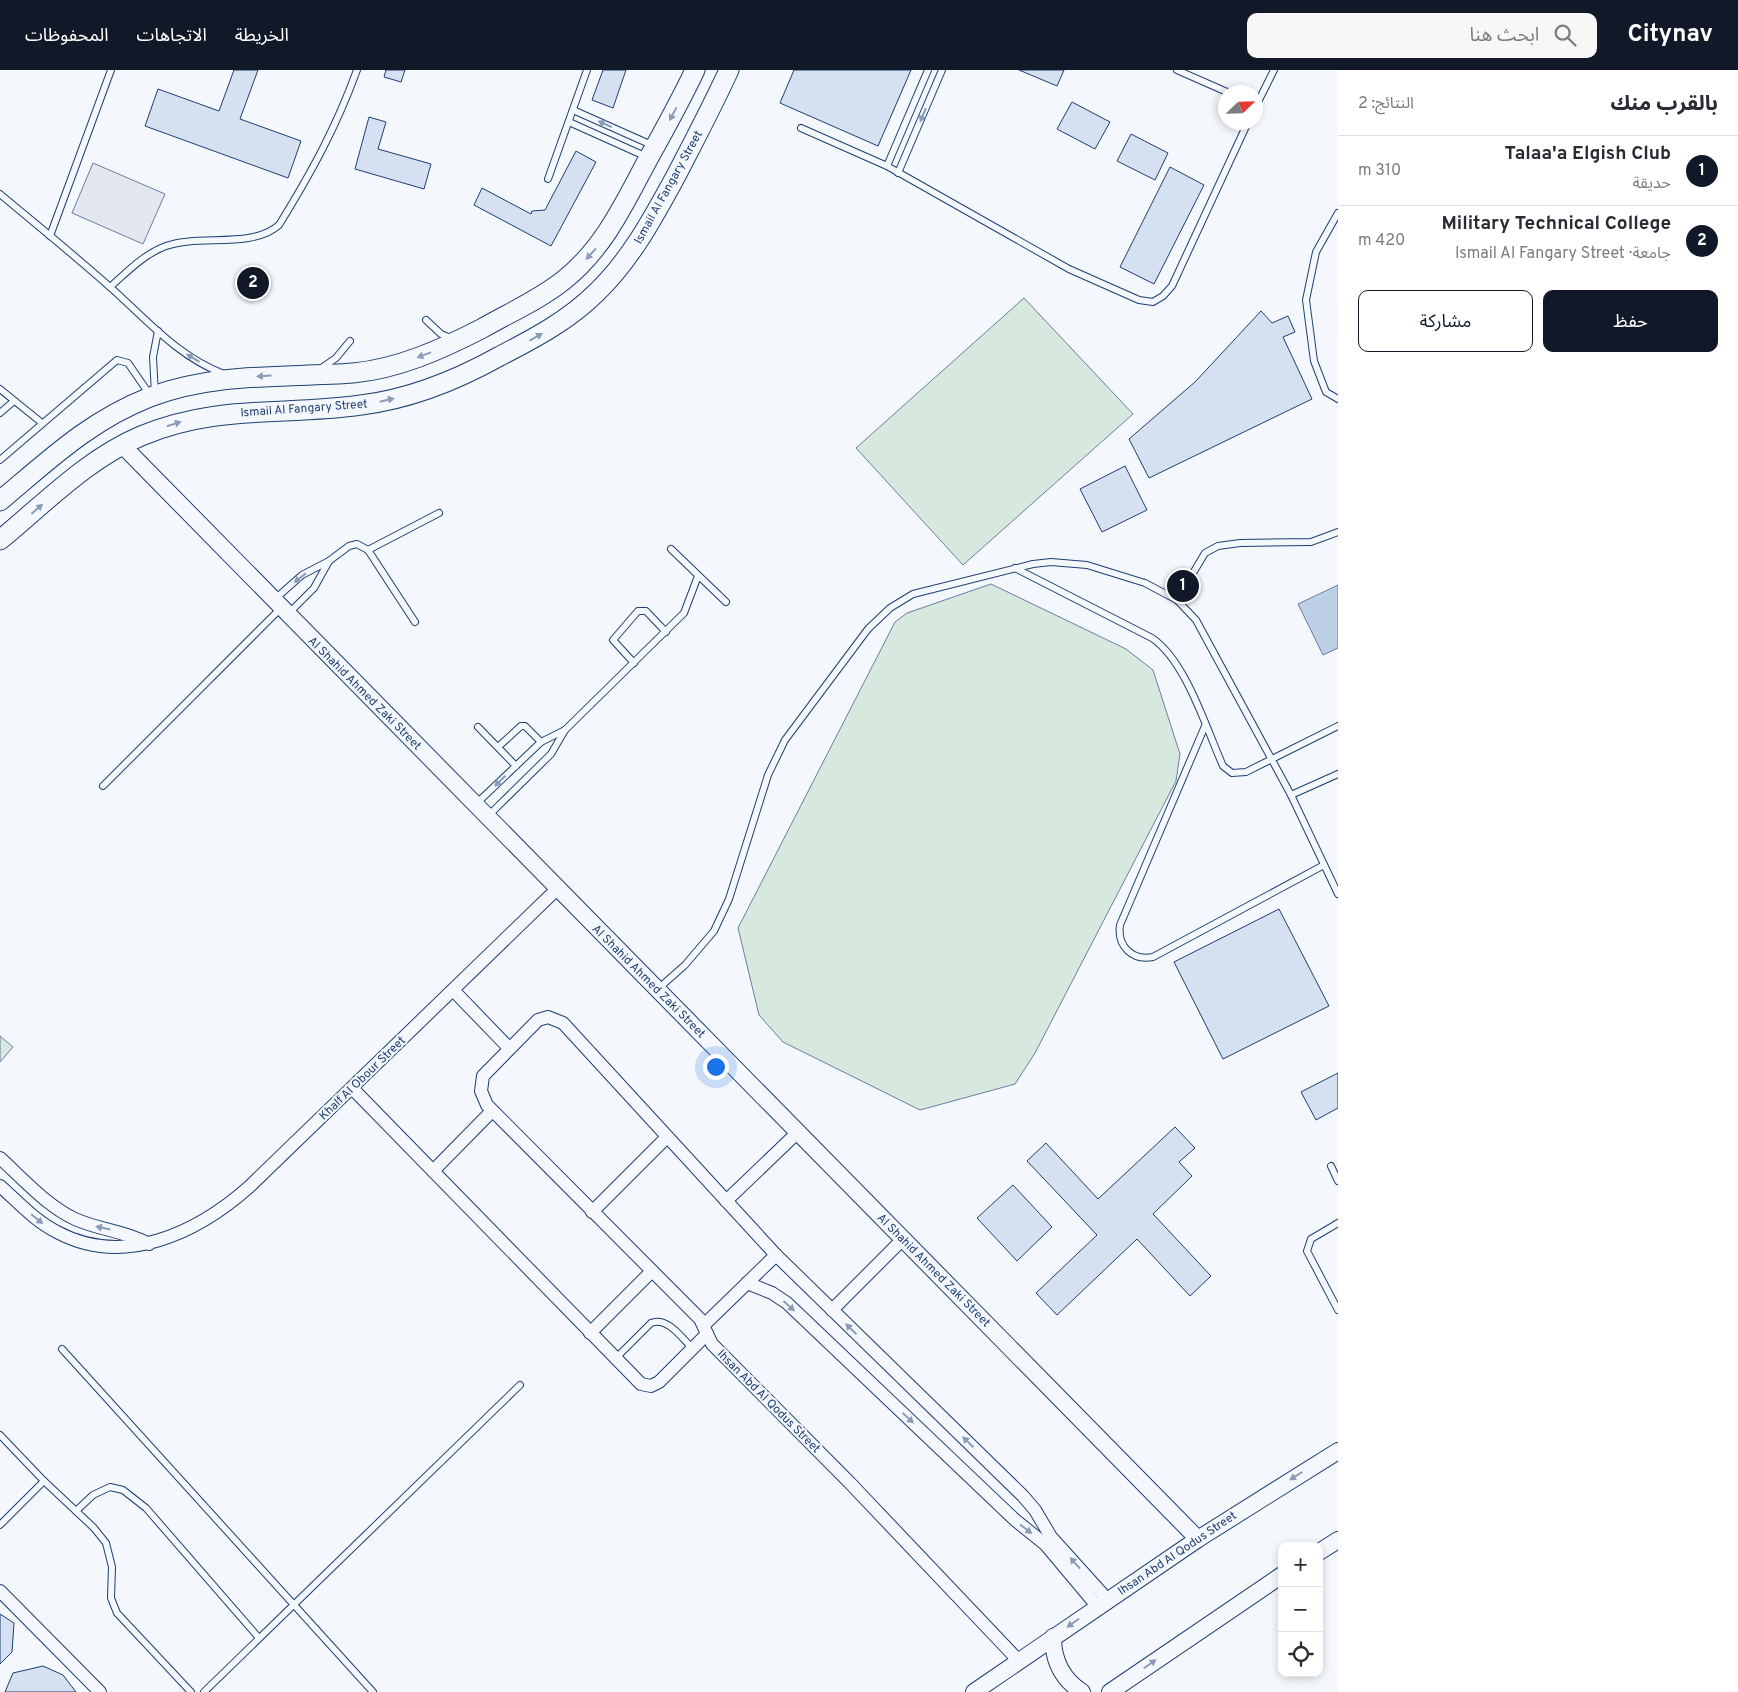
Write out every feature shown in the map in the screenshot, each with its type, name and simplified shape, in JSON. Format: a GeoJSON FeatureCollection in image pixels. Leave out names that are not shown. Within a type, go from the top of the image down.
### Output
{"type":"FeatureCollection","features":[{"type":"Feature","properties":{"kind":"main road"},"geometry":{"type":"LineString","coordinates":[[0,501],[78,435],[117,412],[153,396],[192,385],[233,378],[354,373],[383,367],[426,354],[457,341],[537,298],[576,270],[608,233],[695,70]]}},
{"type":"Feature","properties":{"kind":"main road","name":"Ismail Al Fangary Street"},"geometry":{"type":"LineString","coordinates":[[0,540],[75,476],[122,445],[165,427],[211,415],[360,406],[407,395],[467,373],[548,330],[597,292],[632,252],[651,222],[712,107],[729,70]]}},
{"type":"Feature","properties":{"kind":"street","name":"Al Shahid Ahmed Zaki Street"},"geometry":{"type":"LineString","coordinates":[[122,445],[1198,1538]]}},
{"type":"Feature","properties":{"kind":"street","name":"Khalf Al Obour Street"},"geometry":{"type":"LineString","coordinates":[[0,1186],[39,1221],[67,1237],[108,1247],[149,1244],[185,1230],[230,1204],[558,888]]}},
{"type":"Feature","properties":{"kind":"street"},"geometry":{"type":"LineString","coordinates":[[453,990],[509,1048],[538,1020],[548,1017],[558,1019],[776,1255],[1023,1496],[1035,1510],[1051,1537],[1102,1603]]}},
{"type":"Feature","properties":{"kind":"street","name":"Ihsan Abd Al Qodus Street"},"geometry":{"type":"LineString","coordinates":[[509,1048],[483,1076],[481,1083],[483,1098],[492,1111],[652,1271],[706,1330],[712,1344],[850,1483],[1019,1661]]}},
{"type":"Feature","properties":{"kind":"street"},"geometry":{"type":"LineString","coordinates":[[352,1088],[641,1384],[651,1386],[659,1382],[692,1348],[747,1283],[776,1255]]}},
{"type":"Feature","properties":{"kind":"street"},"geometry":{"type":"LineString","coordinates":[[433,1171],[492,1111]]}},
{"type":"Feature","properties":{"kind":"street"},"geometry":{"type":"LineString","coordinates":[[726,1201],[798,1132]]}},
{"type":"Feature","properties":{"kind":"street"},"geometry":{"type":"LineString","coordinates":[[592,1212],[667,1137]]}},
{"type":"Feature","properties":{"kind":"street"},"geometry":{"type":"LineString","coordinates":[[0,1158],[68,1215],[92,1225],[129,1234],[149,1244]]}},
{"type":"Feature","properties":{"kind":"street"},"geometry":{"type":"LineString","coordinates":[[832,1310],[903,1239]]}},
{"type":"Feature","properties":{"kind":"street"},"geometry":{"type":"LineString","coordinates":[[590,1333],[652,1271]]}},
{"type":"Feature","properties":{"kind":"street"},"geometry":{"type":"LineString","coordinates":[[747,1283],[772,1293],[786,1303],[1015,1520],[1041,1540],[1102,1603]]}},
{"type":"Feature","properties":{"kind":"street","name":"Ihsan Abd Al Qodus Street"},"geometry":{"type":"LineString","coordinates":[[974,1692],[1198,1538],[1338,1451]]}},
{"type":"Feature","properties":{"kind":"street"},"geometry":{"type":"LineString","coordinates":[[1323,1549],[1338,1540]]}},
{"type":"Feature","properties":{"kind":"street"},"geometry":{"type":"LineString","coordinates":[[1110,1692],[1278,1578]]}},
{"type":"Feature","properties":{"kind":"street"},"geometry":{"type":"LineString","coordinates":[[0,1591],[100,1692]]}},
{"type":"Feature","properties":{"kind":"street"},"geometry":{"type":"LineString","coordinates":[[1053,1637],[1054,1656],[1062,1673],[1082,1692]]}},
{"type":"Feature","properties":{"kind":"lane"},"geometry":{"type":"LineString","coordinates":[[50,236],[111,70]]}},
{"type":"Feature","properties":{"kind":"lane"},"geometry":{"type":"LineString","coordinates":[[110,287],[144,258],[167,246],[184,242],[256,236],[279,225],[307,180],[332,134],[357,70]]}},
{"type":"Feature","properties":{"kind":"lane"},"geometry":{"type":"LineString","coordinates":[[548,179],[587,70]]}},
{"type":"Feature","properties":{"kind":"lane"},"geometry":{"type":"LineString","coordinates":[[887,166],[928,70]]}},
{"type":"Feature","properties":{"kind":"lane"},"geometry":{"type":"LineString","coordinates":[[898,173],[942,70]]}},
{"type":"Feature","properties":{"kind":"lane"},"geometry":{"type":"LineString","coordinates":[[1178,70],[1218,88]]}},
{"type":"Feature","properties":{"kind":"lane"},"geometry":{"type":"LineString","coordinates":[[1263,92],[1274,70]]}},
{"type":"Feature","properties":{"kind":"lane"},"geometry":{"type":"LineString","coordinates":[[573,110],[652,152]]}},
{"type":"Feature","properties":{"kind":"lane"},"geometry":{"type":"LineString","coordinates":[[568,122],[652,152]]}},
{"type":"Feature","properties":{"kind":"lane"},"geometry":{"type":"LineString","coordinates":[[801,128],[887,166],[1069,269],[1139,300],[1152,302],[1163,296],[1172,286],[1244,130]]}},
{"type":"Feature","properties":{"kind":"lane"},"geometry":{"type":"LineString","coordinates":[[0,194],[193,359],[233,378]]}},
{"type":"Feature","properties":{"kind":"lane"},"geometry":{"type":"LineString","coordinates":[[1338,213],[1316,252],[1306,300],[1314,361],[1326,392],[1338,400]]}},
{"type":"Feature","properties":{"kind":"lane"},"geometry":{"type":"LineString","coordinates":[[426,320],[441,334],[457,341]]}},
{"type":"Feature","properties":{"kind":"lane"},"geometry":{"type":"LineString","coordinates":[[153,396],[153,357],[158,331]]}},
{"type":"Feature","properties":{"kind":"lane"},"geometry":{"type":"LineString","coordinates":[[311,374],[336,358],[350,341]]}},
{"type":"Feature","properties":{"kind":"lane"},"geometry":{"type":"LineString","coordinates":[[0,460],[116,360],[128,364],[153,396]]}},
{"type":"Feature","properties":{"kind":"lane"},"geometry":{"type":"LineString","coordinates":[[0,390],[42,423]]}},
{"type":"Feature","properties":{"kind":"lane"},"geometry":{"type":"LineString","coordinates":[[0,413],[14,401]]}},
{"type":"Feature","properties":{"kind":"lane"},"geometry":{"type":"LineString","coordinates":[[368,550],[439,513]]}},
{"type":"Feature","properties":{"kind":"lane"},"geometry":{"type":"LineString","coordinates":[[1177,600],[1205,553],[1218,546],[1240,542],[1291,544],[1311,542],[1338,532]]}},
{"type":"Feature","properties":{"kind":"lane"},"geometry":{"type":"LineString","coordinates":[[103,786],[281,607],[302,575],[329,561],[353,544],[362,545],[368,550],[415,622]]}},
{"type":"Feature","properties":{"kind":"lane"},"geometry":{"type":"LineString","coordinates":[[671,549],[726,602]]}},
{"type":"Feature","properties":{"kind":"lane"},"geometry":{"type":"LineString","coordinates":[[281,607],[314,588],[329,561]]}},
{"type":"Feature","properties":{"kind":"lane"},"geometry":{"type":"LineString","coordinates":[[658,989],[685,965],[714,931],[729,899],[768,775],[785,740],[868,628],[890,608],[913,594],[1015,568],[1051,562],[1087,565],[1145,583],[1177,600],[1196,620],[1290,795],[1338,894]]}},
{"type":"Feature","properties":{"kind":"lane"},"geometry":{"type":"LineString","coordinates":[[1015,568],[1160,644],[1175,661],[1223,766],[1232,773],[1241,773],[1338,726]]}},
{"type":"Feature","properties":{"kind":"lane"},"geometry":{"type":"LineString","coordinates":[[487,816],[552,754],[565,730],[687,610],[692,587],[698,576]]}},
{"type":"Feature","properties":{"kind":"lane"},"geometry":{"type":"LineString","coordinates":[[634,663],[613,640],[638,612],[646,611],[666,632]]}},
{"type":"Feature","properties":{"kind":"lane"},"geometry":{"type":"LineString","coordinates":[[498,747],[520,726],[524,726],[541,742]]}},
{"type":"Feature","properties":{"kind":"lane"},"geometry":{"type":"LineString","coordinates":[[1205,726],[1120,925],[1120,939],[1127,951],[1139,958],[1153,957],[1324,865]]}},
{"type":"Feature","properties":{"kind":"lane"},"geometry":{"type":"LineString","coordinates":[[478,728],[516,766]]}},
{"type":"Feature","properties":{"kind":"lane"},"geometry":{"type":"LineString","coordinates":[[475,804],[541,742],[565,730]]}},
{"type":"Feature","properties":{"kind":"lane"},"geometry":{"type":"LineString","coordinates":[[1290,795],[1338,774]]}},
{"type":"Feature","properties":{"kind":"lane"},"geometry":{"type":"LineString","coordinates":[[1330,1166],[1338,1181]]}},
{"type":"Feature","properties":{"kind":"lane"},"geometry":{"type":"LineString","coordinates":[[1338,1223],[1311,1238],[1308,1251],[1338,1310]]}},
{"type":"Feature","properties":{"kind":"lane"},"geometry":{"type":"LineString","coordinates":[[615,1359],[655,1321],[666,1323],[692,1348]]}},
{"type":"Feature","properties":{"kind":"lane"},"geometry":{"type":"LineString","coordinates":[[62,1349],[373,1692]]}},
{"type":"Feature","properties":{"kind":"lane"},"geometry":{"type":"LineString","coordinates":[[204,1692],[520,1385]]}},
{"type":"Feature","properties":{"kind":"lane"},"geometry":{"type":"LineString","coordinates":[[0,1435],[106,1543],[112,1567],[111,1598],[117,1613],[191,1692]]}},
{"type":"Feature","properties":{"kind":"lane"},"geometry":{"type":"LineString","coordinates":[[0,1525],[44,1481]]}},
{"type":"Feature","properties":{"kind":"lane"},"geometry":{"type":"LineString","coordinates":[[76,1511],[93,1495],[110,1488],[123,1490],[146,1508],[259,1638]]}},
{"type":"Feature","properties":{"kind":"shaded area"},"geometry":{"type":"Polygon","coordinates":[[[93,163],[165,194],[143,244],[72,213],[93,163]]]}},
{"type":"Feature","properties":{"kind":"shaded area"},"geometry":{"type":"Polygon","coordinates":[[[1024,298],[1133,414],[963,565],[856,448],[1024,298]]]}},
{"type":"Feature","properties":{"kind":"shaded area"},"geometry":{"type":"Polygon","coordinates":[[[991,584],[1126,649],[1153,670],[1180,754],[1176,781],[1035,1053],[1015,1084],[920,1110],[783,1042],[759,1015],[738,928],[895,622],[907,613],[991,584]]]}},
{"type":"Feature","properties":{"kind":"shaded area"},"geometry":{"type":"Polygon","coordinates":[[[0,1036],[13,1047],[0,1062],[0,1036]]]}},
{"type":"Feature","properties":{"kind":"water"},"geometry":{"type":"Polygon","coordinates":[[[1338,585],[1338,648],[1323,655],[1298,604],[1338,585]]]}},
{"type":"Feature","properties":{"kind":"building"},"geometry":{"type":"Polygon","coordinates":[[[234,70],[258,70],[240,119],[301,141],[288,178],[145,126],[158,89],[219,111],[234,70]]]}},
{"type":"Feature","properties":{"kind":"building"},"geometry":{"type":"Polygon","coordinates":[[[386,70],[405,70],[401,82],[384,77],[386,70]]]}},
{"type":"Feature","properties":{"kind":"building"},"geometry":{"type":"Polygon","coordinates":[[[603,70],[626,70],[613,108],[592,100],[603,70]]]}},
{"type":"Feature","properties":{"kind":"building"},"geometry":{"type":"Polygon","coordinates":[[[794,70],[911,70],[878,146],[780,103],[794,70]]]}},
{"type":"Feature","properties":{"kind":"building"},"geometry":{"type":"Polygon","coordinates":[[[1019,70],[1064,70],[1057,86],[1019,70]]]}},
{"type":"Feature","properties":{"kind":"building"},"geometry":{"type":"Polygon","coordinates":[[[1072,102],[1110,122],[1095,149],[1057,129],[1072,102]]]}},
{"type":"Feature","properties":{"kind":"building"},"geometry":{"type":"Polygon","coordinates":[[[369,117],[386,122],[378,149],[431,164],[424,189],[355,169],[369,117]]]}},
{"type":"Feature","properties":{"kind":"building"},"geometry":{"type":"Polygon","coordinates":[[[1131,134],[1168,153],[1155,180],[1117,161],[1131,134]]]}},
{"type":"Feature","properties":{"kind":"building"},"geometry":{"type":"Polygon","coordinates":[[[576,151],[596,162],[551,246],[474,205],[482,188],[531,214],[532,211],[545,210],[576,151]]]}},
{"type":"Feature","properties":{"kind":"building"},"geometry":{"type":"Polygon","coordinates":[[[1170,167],[1204,185],[1154,284],[1120,267],[1170,167]]]}},
{"type":"Feature","properties":{"kind":"building"},"geometry":{"type":"Polygon","coordinates":[[[1261,311],[1272,323],[1288,316],[1295,332],[1283,337],[1312,399],[1149,478],[1129,439],[1195,382],[1261,311]]]}},
{"type":"Feature","properties":{"kind":"building"},"geometry":{"type":"Polygon","coordinates":[[[1125,466],[1147,510],[1102,532],[1080,489],[1125,466]]]}},
{"type":"Feature","properties":{"kind":"building"},"geometry":{"type":"Polygon","coordinates":[[[1279,909],[1329,1006],[1223,1059],[1174,962],[1279,909]]]}},
{"type":"Feature","properties":{"kind":"building"},"geometry":{"type":"Polygon","coordinates":[[[1338,1073],[1338,1108],[1316,1120],[1301,1092],[1338,1073]]]}},
{"type":"Feature","properties":{"kind":"building"},"geometry":{"type":"Polygon","coordinates":[[[1175,1127],[1195,1148],[1179,1162],[1192,1176],[1153,1214],[1211,1276],[1190,1296],[1137,1239],[1057,1315],[1036,1293],[1097,1235],[1027,1161],[1046,1143],[1098,1199],[1175,1127]]]}},
{"type":"Feature","properties":{"kind":"building"},"geometry":{"type":"Polygon","coordinates":[[[1013,1185],[1052,1227],[1017,1261],[977,1218],[1013,1185]]]}},
{"type":"Feature","properties":{"kind":"building"},"geometry":{"type":"Polygon","coordinates":[[[0,1614],[14,1623],[12,1652],[0,1664],[0,1614]]]}},
{"type":"Feature","properties":{"kind":"building"},"geometry":{"type":"Polygon","coordinates":[[[43,1666],[63,1675],[76,1692],[5,1692],[13,1673],[43,1666]]]}},
{"type":"Feature","properties":{"kind":"place","name":"Military Technical College"},"geometry":{"type":"Point","coordinates":[253,283]}},
{"type":"Feature","properties":{"kind":"place","name":"Talaa'a Elgish Club"},"geometry":{"type":"Point","coordinates":[1183,586]}}]}
